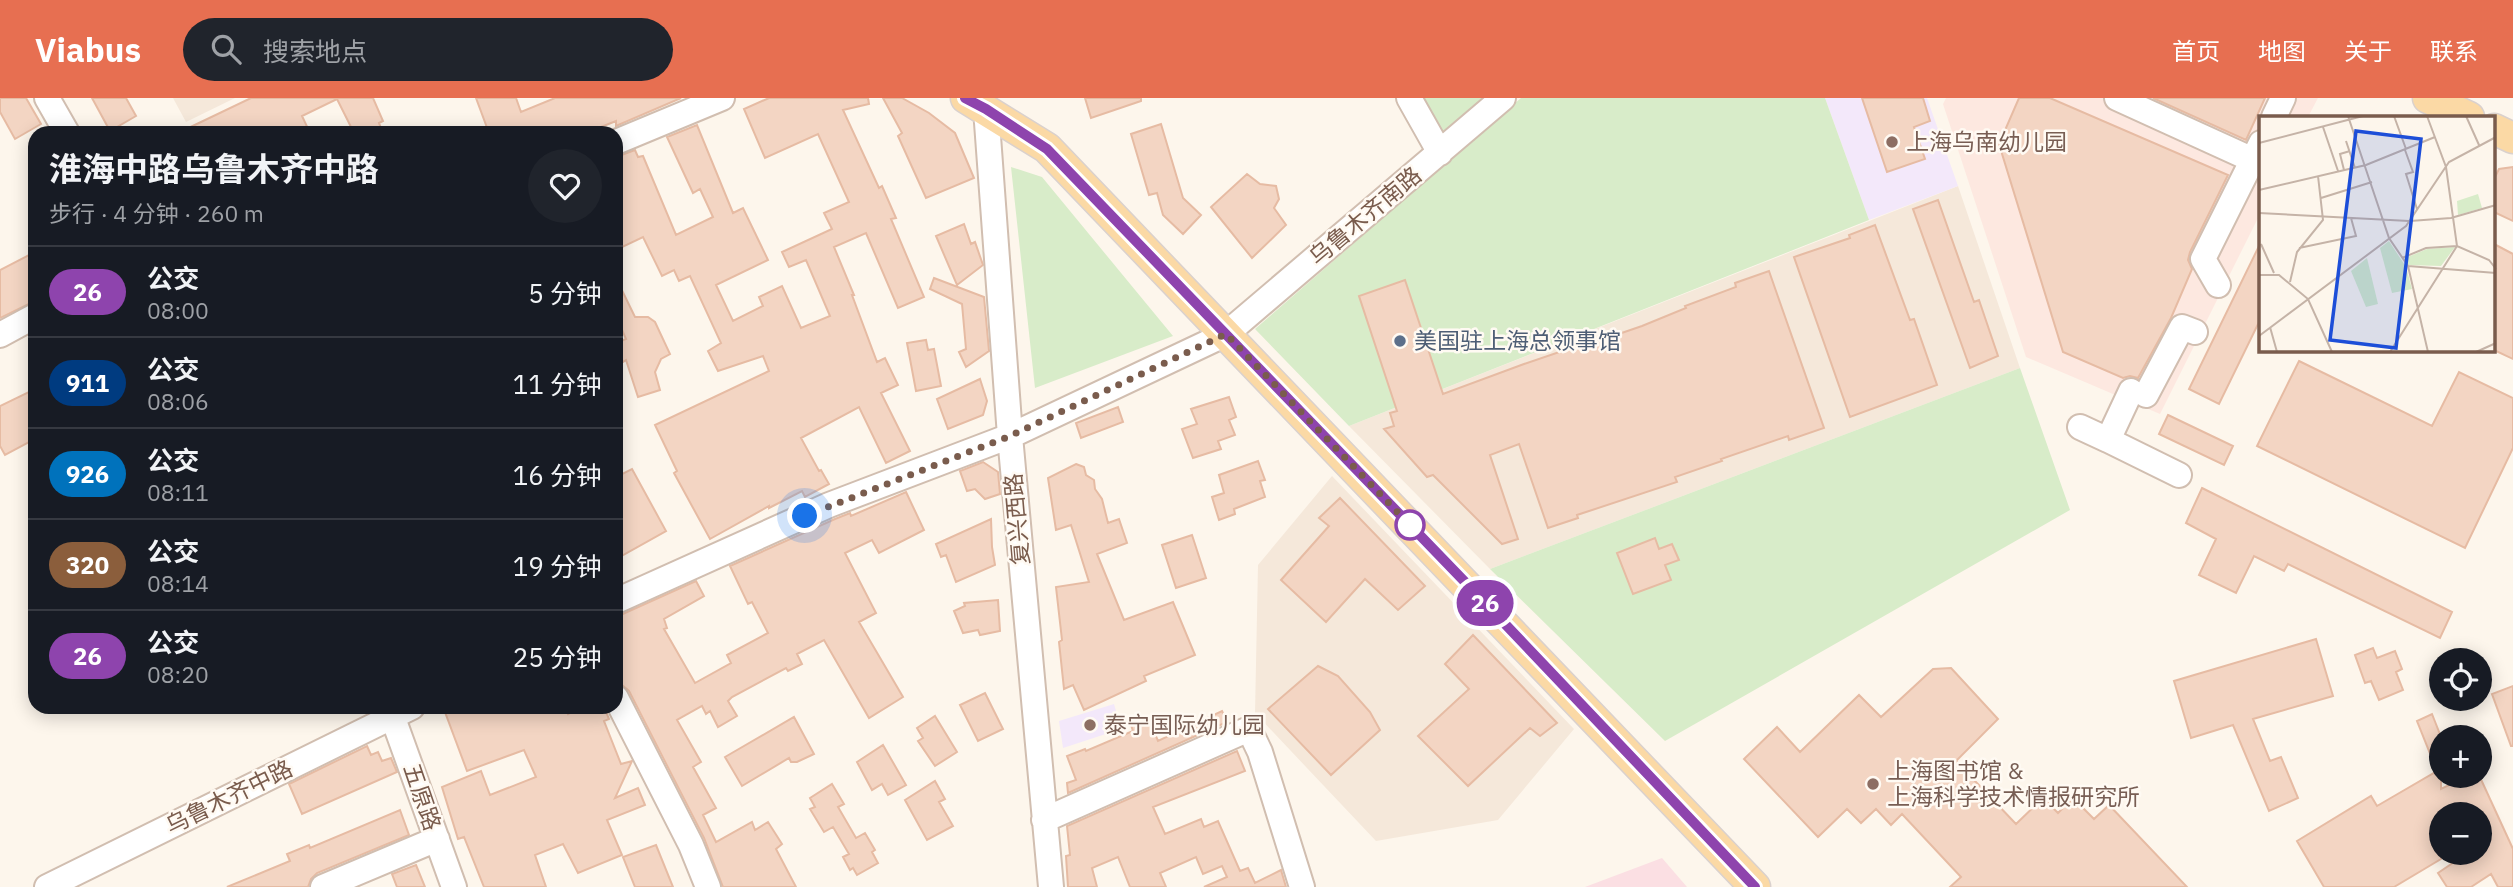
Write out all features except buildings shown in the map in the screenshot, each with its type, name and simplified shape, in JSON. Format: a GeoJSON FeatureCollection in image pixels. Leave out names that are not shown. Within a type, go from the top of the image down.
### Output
{"type":"FeatureCollection","features":[{"type":"Feature","properties":{"kind":"main road"},"geometry":{"type":"LineString","coordinates":[[2428,98],[2467,116]]}},
{"type":"Feature","properties":{"kind":"main road"},"geometry":{"type":"LineString","coordinates":[[979,102],[1047,149],[1755,887]]}},
{"type":"Feature","properties":{"kind":"main road"},"geometry":{"type":"LineString","coordinates":[[2496,130],[2513,138]]}},
{"type":"Feature","properties":{"kind":"street"},"geometry":{"type":"LineString","coordinates":[[47,98],[63,126]]}},
{"type":"Feature","properties":{"kind":"street"},"geometry":{"type":"LineString","coordinates":[[623,139],[722,98]]}},
{"type":"Feature","properties":{"kind":"street"},"geometry":{"type":"LineString","coordinates":[[1409,98],[1440,153]]}},
{"type":"Feature","properties":{"kind":"street","name":"乌鲁木齐南路"},"geometry":{"type":"LineString","coordinates":[[1226,334],[1503,98]]}},
{"type":"Feature","properties":{"kind":"street"},"geometry":{"type":"LineString","coordinates":[[2117,98],[2257,151],[2203,259],[2218,285]]}},
{"type":"Feature","properties":{"kind":"street"},"geometry":{"type":"LineString","coordinates":[[2274,116],[2283,98]]}},
{"type":"Feature","properties":{"kind":"street","name":"复兴西路"},"geometry":{"type":"LineString","coordinates":[[979,102],[1051,887]]}},
{"type":"Feature","properties":{"kind":"street"},"geometry":{"type":"LineString","coordinates":[[0,335],[28,320]]}},
{"type":"Feature","properties":{"kind":"street"},"geometry":{"type":"LineString","coordinates":[[2108,440],[2182,327],[2195,332]]}},
{"type":"Feature","properties":{"kind":"street"},"geometry":{"type":"LineString","coordinates":[[623,598],[829,505],[1010,436],[1226,334]]}},
{"type":"Feature","properties":{"kind":"street"},"geometry":{"type":"LineString","coordinates":[[2080,427],[2179,475]]}},
{"type":"Feature","properties":{"kind":"street"},"geometry":{"type":"LineString","coordinates":[[623,712],[691,845],[708,887]]}},
{"type":"Feature","properties":{"kind":"street","name":"乌鲁木齐中路"},"geometry":{"type":"LineString","coordinates":[[47,887],[390,714]]}},
{"type":"Feature","properties":{"kind":"street","name":"五原路"},"geometry":{"type":"LineString","coordinates":[[399,714],[454,887]]}},
{"type":"Feature","properties":{"kind":"street"},"geometry":{"type":"LineString","coordinates":[[1044,820],[1249,729],[1260,752],[1303,887]]}},
{"type":"Feature","properties":{"kind":"street"},"geometry":{"type":"LineString","coordinates":[[323,887],[437,839]]}},
{"type":"Feature","properties":{"kind":"shaded area"},"geometry":{"type":"Polygon","coordinates":[[[173,98],[235,98],[186,122],[173,98]]]}},
{"type":"Feature","properties":{"kind":"shaded area","name":"上海乌南幼儿园"},"geometry":{"type":"Polygon","coordinates":[[[1825,98],[1927,98],[1958,186],[1869,220],[1825,98]]]}},
{"type":"Feature","properties":{"kind":"shaded area"},"geometry":{"type":"Polygon","coordinates":[[[1946,98],[2318,98],[2309,116],[2259,116],[2259,216],[2160,414],[2026,357],[1943,104],[1946,98]]]}},
{"type":"Feature","properties":{"kind":"shaded area"},"geometry":{"type":"Polygon","coordinates":[[[1958,186],[2020,368],[1490,569],[1349,426],[1958,186]]]}},
{"type":"Feature","properties":{"kind":"shaded area"},"geometry":{"type":"Polygon","coordinates":[[[1332,476],[1574,729],[1498,820],[1376,841],[1255,713],[1258,565],[1332,476]]]}},
{"type":"Feature","properties":{"kind":"shaded area","name":"泰宁国际幼儿园"},"geometry":{"type":"Polygon","coordinates":[[[1114,704],[1121,729],[1063,748],[1059,721],[1114,704]]]}},
{"type":"Feature","properties":{"kind":"shaded area"},"geometry":{"type":"Polygon","coordinates":[[[1662,858],[1687,887],[1585,887],[1662,858]]]}},
{"type":"Feature","properties":{"kind":"green space"},"geometry":{"type":"Polygon","coordinates":[[[1421,98],[1485,98],[1444,137],[1421,98]]]}},
{"type":"Feature","properties":{"kind":"green space"},"geometry":{"type":"Polygon","coordinates":[[[1521,98],[1825,98],[1869,220],[1349,426],[1255,329],[1521,98]]]}},
{"type":"Feature","properties":{"kind":"green space"},"geometry":{"type":"Polygon","coordinates":[[[1011,167],[1042,177],[1173,336],[1035,388],[1011,167]]]}},
{"type":"Feature","properties":{"kind":"green space"},"geometry":{"type":"Polygon","coordinates":[[[2020,368],[2070,510],[1665,741],[1490,569],[2020,368]]]}},
{"type":"Feature","properties":{"kind":"bus line","name":"26"},"geometry":{"type":"LineString","coordinates":[[965,98],[1047,149],[1755,887]]}},
{"type":"Feature","properties":{"kind":"place","name":"上海乌南幼儿园"},"geometry":{"type":"Point","coordinates":[1892,142]}},
{"type":"Feature","properties":{"kind":"place","name":"美国驻上海总领事馆"},"geometry":{"type":"Point","coordinates":[1400,341]}},
{"type":"Feature","properties":{"kind":"place","name":"泰宁国际幼儿园"},"geometry":{"type":"Point","coordinates":[1090,725]}},
{"type":"Feature","properties":{"kind":"place","name":"上海图书馆 & 上海科学技术情报研究所"},"geometry":{"type":"Point","coordinates":[1873,784]}},
{"type":"Feature","properties":{"kind":"route"},"geometry":{"type":"LineString","coordinates":[[805,516],[1010,436],[1226,334],[1410,525]]}}]}
